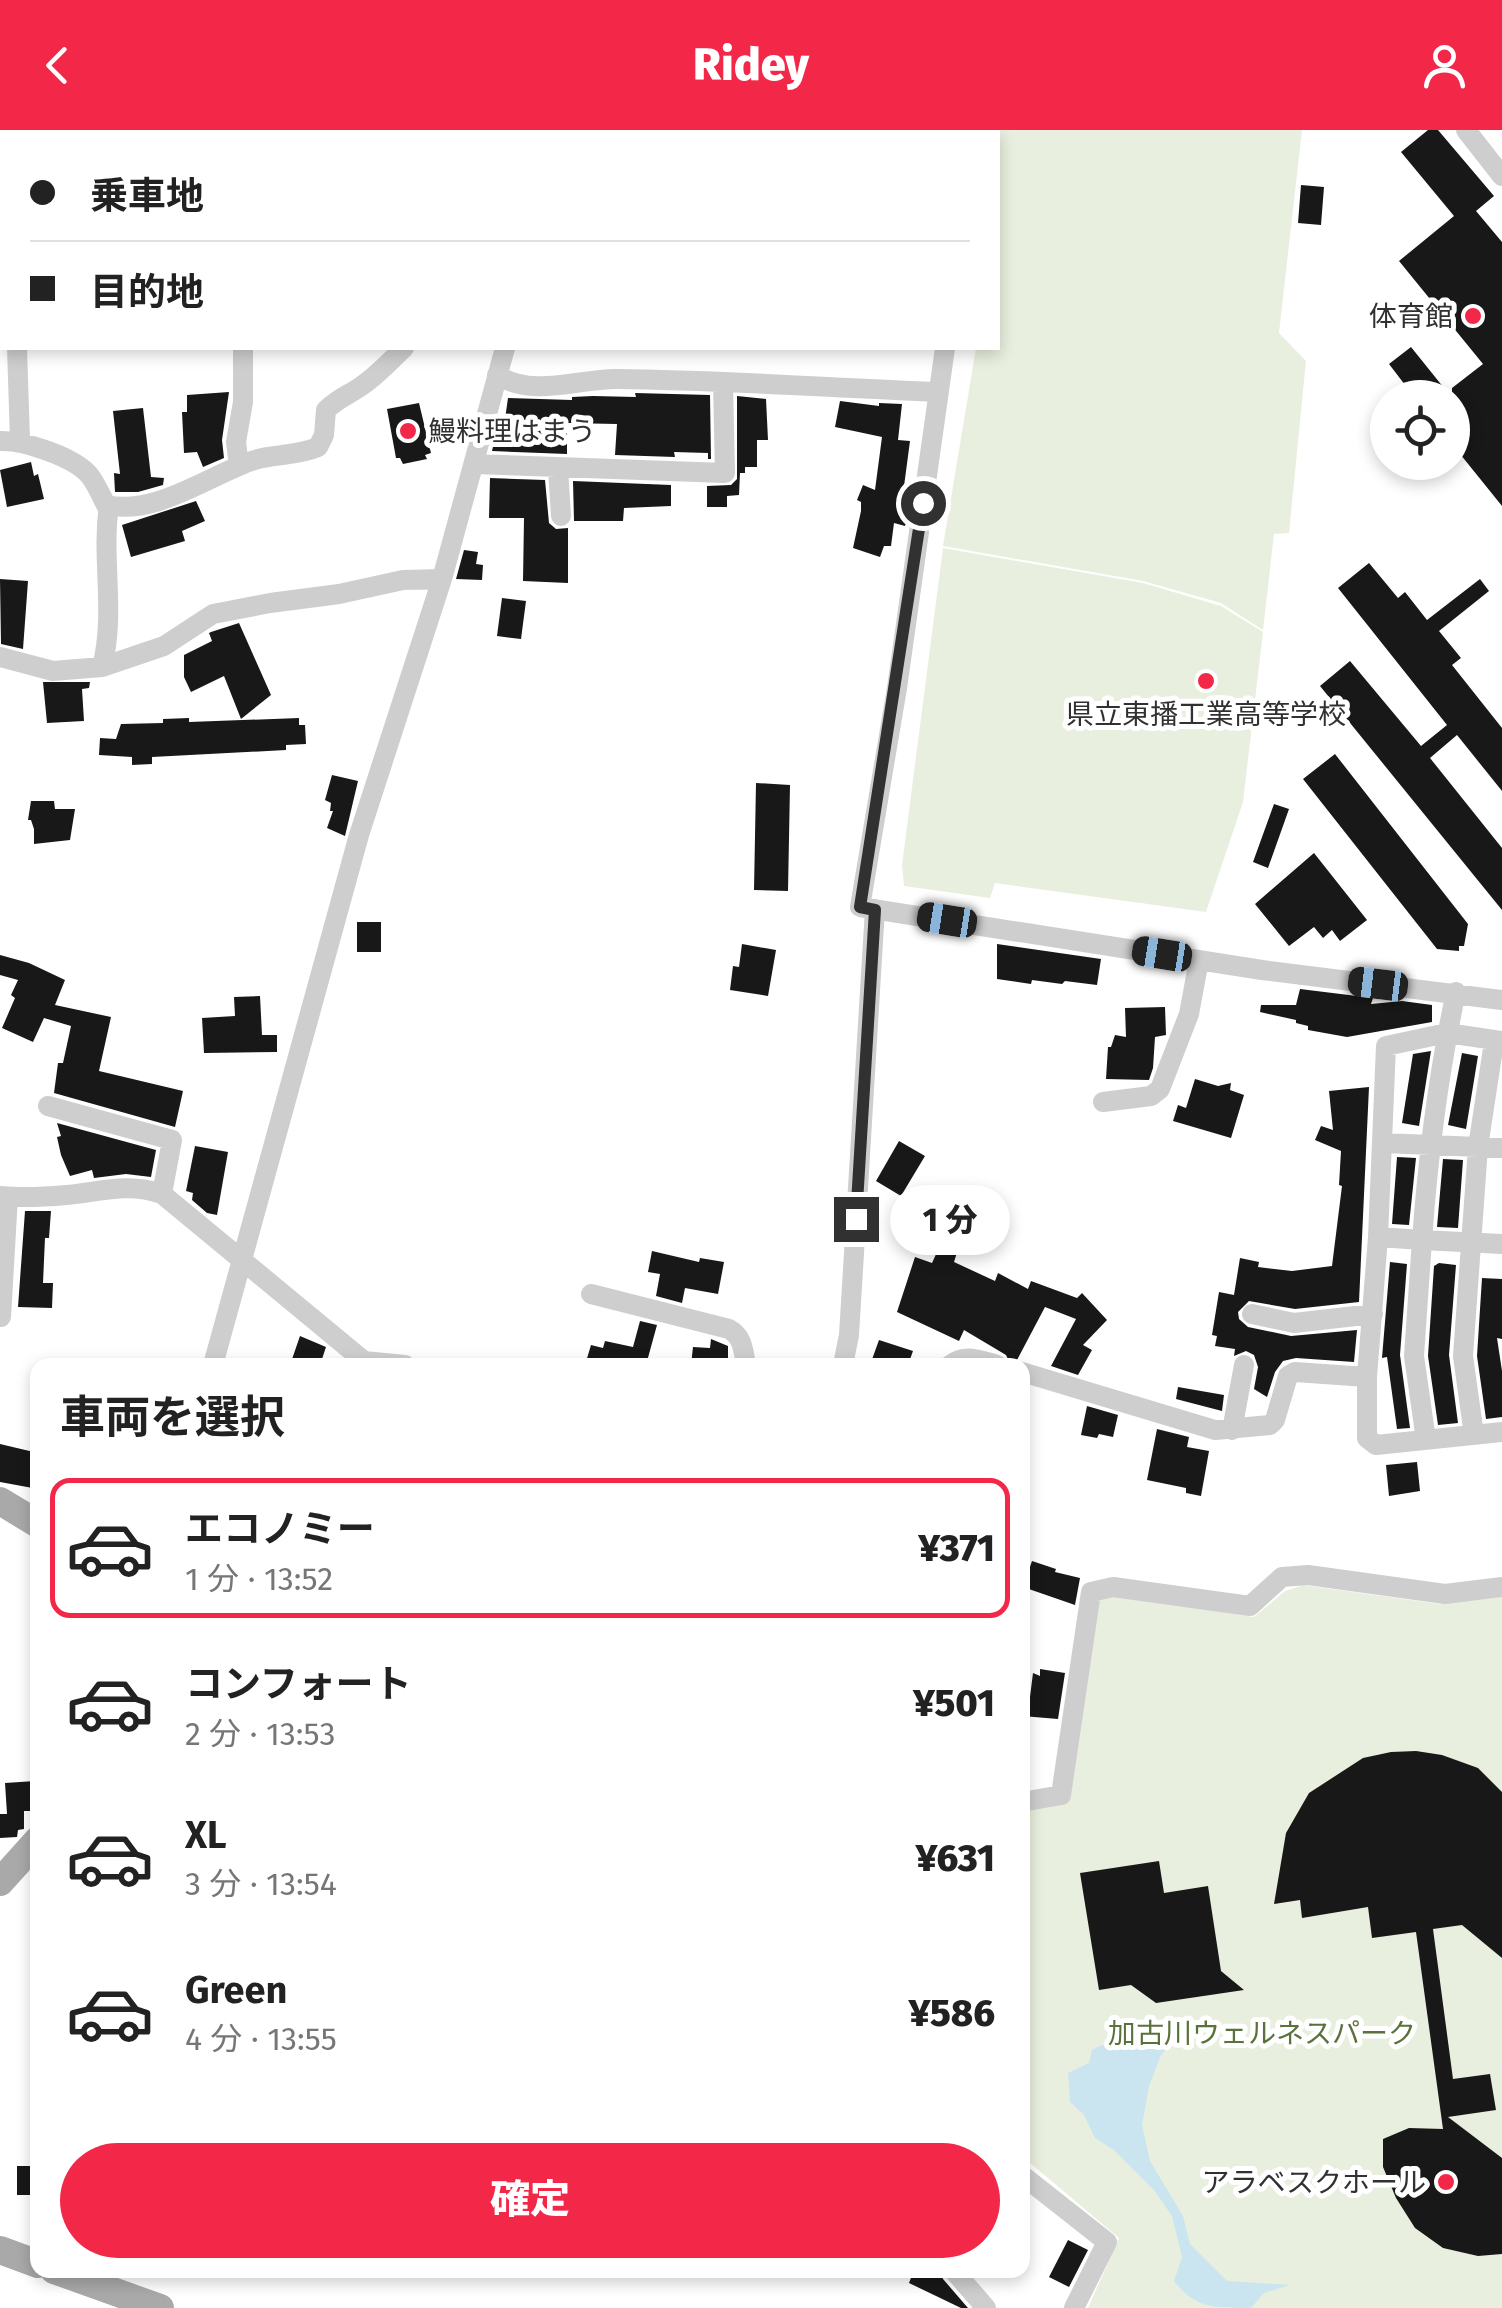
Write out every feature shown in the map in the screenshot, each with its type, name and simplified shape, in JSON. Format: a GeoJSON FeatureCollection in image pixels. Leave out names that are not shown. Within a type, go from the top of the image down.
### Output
{"type":"FeatureCollection","features":[{"type":"Feature","properties":{"kind":"main road"},"geometry":{"type":"LineString","coordinates":[[0,1501],[30,1519]]}},
{"type":"Feature","properties":{"kind":"main road"},"geometry":{"type":"LineString","coordinates":[[0,1882],[30,1849]]}},
{"type":"Feature","properties":{"kind":"main road"},"geometry":{"type":"LineString","coordinates":[[0,2250],[30,2261]]}},
{"type":"Feature","properties":{"kind":"main road"},"geometry":{"type":"LineString","coordinates":[[76,2278],[160,2308]]}},
{"type":"Feature","properties":{"kind":"street"},"geometry":{"type":"LineString","coordinates":[[1466,130],[1502,176]]}},
{"type":"Feature","properties":{"kind":"street"},"geometry":{"type":"LineString","coordinates":[[17,350],[10,440],[81,462],[106,505],[120,509],[145,506],[270,454],[305,453],[318,448],[324,436],[326,410],[342,395],[377,374],[402,350]]}},
{"type":"Feature","properties":{"kind":"street"},"geometry":{"type":"LineString","coordinates":[[239,466],[236,442],[243,402],[244,350]]}},
{"type":"Feature","properties":{"kind":"street"},"geometry":{"type":"LineString","coordinates":[[215,1358],[359,836],[442,579],[503,350]]}},
{"type":"Feature","properties":{"kind":"street"},"geometry":{"type":"LineString","coordinates":[[944,350],[897,688],[860,907],[1198,960],[1502,1000]]}},
{"type":"Feature","properties":{"kind":"street"},"geometry":{"type":"LineString","coordinates":[[497,375],[512,384],[554,387],[612,379],[939,392]]}},
{"type":"Feature","properties":{"kind":"street"},"geometry":{"type":"LineString","coordinates":[[475,464],[724,473],[723,384]]}},
{"type":"Feature","properties":{"kind":"street"},"geometry":{"type":"LineString","coordinates":[[558,468],[562,516]]}},
{"type":"Feature","properties":{"kind":"street"},"geometry":{"type":"LineString","coordinates":[[102,667],[110,631],[104,557],[109,505]]}},
{"type":"Feature","properties":{"kind":"street"},"geometry":{"type":"LineString","coordinates":[[0,658],[54,671],[102,667],[164,646],[213,614],[403,580],[442,579]]}},
{"type":"Feature","properties":{"kind":"street"},"geometry":{"type":"LineString","coordinates":[[845,1358],[850,1335],[875,910]]}},
{"type":"Feature","properties":{"kind":"street"},"geometry":{"type":"LineString","coordinates":[[1103,1102],[1151,1096],[1160,1089],[1189,1014],[1198,960]]}},
{"type":"Feature","properties":{"kind":"street"},"geometry":{"type":"LineString","coordinates":[[1426,1440],[1414,1356],[1429,1144],[1456,992]]}},
{"type":"Feature","properties":{"kind":"street"},"geometry":{"type":"LineString","coordinates":[[1474,1434],[1463,1356],[1478,1147],[1498,1042],[1447,1033],[1386,1046],[1367,1438],[1376,1445],[1502,1432]]}},
{"type":"Feature","properties":{"kind":"street"},"geometry":{"type":"LineString","coordinates":[[48,1106],[172,1140],[162,1194]]}},
{"type":"Feature","properties":{"kind":"street"},"geometry":{"type":"LineString","coordinates":[[1384,1143],[1502,1148]]}},
{"type":"Feature","properties":{"kind":"street"},"geometry":{"type":"LineString","coordinates":[[2,1317],[4,1197],[142,1187],[162,1194],[359,1358]]}},
{"type":"Feature","properties":{"kind":"street"},"geometry":{"type":"LineString","coordinates":[[1378,1237],[1502,1244]]}},
{"type":"Feature","properties":{"kind":"street"},"geometry":{"type":"LineString","coordinates":[[591,1294],[729,1329],[738,1334],[745,1358]]}},
{"type":"Feature","properties":{"kind":"street"},"geometry":{"type":"LineString","coordinates":[[1252,1314],[1294,1323],[1373,1314]]}},
{"type":"Feature","properties":{"kind":"street"},"geometry":{"type":"LineString","coordinates":[[1232,1430],[1244,1365]]}},
{"type":"Feature","properties":{"kind":"street"},"geometry":{"type":"LineString","coordinates":[[1030,1374],[1195,1425],[1232,1430],[1275,1420],[1288,1376],[1295,1372],[1367,1377]]}},
{"type":"Feature","properties":{"kind":"street"},"geometry":{"type":"LineString","coordinates":[[1030,1800],[1061,1794],[1092,1592],[1113,1587],[1250,1606],[1282,1578],[1308,1575],[1445,1594],[1502,1588]]}},
{"type":"Feature","properties":{"kind":"street"},"geometry":{"type":"LineString","coordinates":[[1030,2181],[1106,2242],[1074,2308]]}},
{"type":"Feature","properties":{"kind":"street"},"geometry":{"type":"LineString","coordinates":[[960,2278],[986,2308]]}},
{"type":"Feature","properties":{"kind":"green space"},"geometry":{"type":"Polygon","coordinates":[[[1000,130],[1302,130],[1279,333],[1306,361],[1289,533],[1274,534],[1263,630],[1221,603],[1143,581],[943,546],[976,350],[1000,350],[1000,130]]]}},
{"type":"Feature","properties":{"kind":"green space","name":"県立東播工業高等学校"},"geometry":{"type":"Polygon","coordinates":[[[943,548],[1143,583],[1221,606],[1263,632],[1243,802],[1206,912],[995,883],[990,898],[904,886],[902,865],[943,548]]]}},
{"type":"Feature","properties":{"kind":"green space","name":"加古川ウェルネスパーク"},"geometry":{"type":"Polygon","coordinates":[[[1303,1585],[1440,1604],[1502,1597],[1502,2308],[1088,2308],[1119,2238],[1030,2163],[1030,1804],[1068,1797],[1097,1600],[1111,1594],[1254,1617],[1285,1591],[1303,1585]]]}},
{"type":"Feature","properties":{"kind":"water"},"geometry":{"type":"Polygon","coordinates":[[[1179,2019],[1190,2025],[1161,2055],[1149,2086],[1142,2125],[1150,2161],[1183,2216],[1190,2244],[1227,2281],[1290,2285],[1264,2293],[1251,2308],[1206,2305],[1190,2297],[1174,2281],[1182,2257],[1172,2216],[1154,2190],[1114,2150],[1095,2138],[1084,2115],[1070,2102],[1068,2073],[1089,2063],[1092,2050],[1142,2023],[1179,2019]]]}},
{"type":"Feature","properties":{"kind":"building"},"geometry":{"type":"Polygon","coordinates":[[[1428,130],[1438,130],[1494,196],[1476,211],[1502,242],[1502,506],[1470,466],[1470,380],[1462,380],[1483,364],[1399,261],[1454,216],[1401,152],[1428,130]]]}},
{"type":"Feature","properties":{"kind":"building"},"geometry":{"type":"Polygon","coordinates":[[[1301,185],[1324,187],[1321,225],[1298,223],[1301,185]]]}},
{"type":"Feature","properties":{"kind":"building"},"geometry":{"type":"Polygon","coordinates":[[[1411,347],[1438,380],[1401,380],[1389,364],[1411,347]]]}},
{"type":"Feature","properties":{"kind":"building"},"geometry":{"type":"Polygon","coordinates":[[[229,392],[222,440],[224,458],[203,467],[197,452],[184,453],[182,412],[187,412],[187,395],[229,392]]]}},
{"type":"Feature","properties":{"kind":"building"},"geometry":{"type":"Polygon","coordinates":[[[635,393],[710,395],[711,459],[708,453],[674,452],[675,457],[615,455],[617,424],[567,423],[567,454],[492,451],[498,425],[504,426],[508,398],[572,400],[593,396],[636,397],[635,393]]]}},
{"type":"Feature","properties":{"kind":"building"},"geometry":{"type":"Polygon","coordinates":[[[737,396],[766,399],[768,440],[757,440],[757,467],[745,467],[745,473],[740,473],[739,495],[727,496],[727,507],[707,507],[707,486],[731,485],[737,479],[737,396]]]}},
{"type":"Feature","properties":{"kind":"building"},"geometry":{"type":"Polygon","coordinates":[[[840,401],[879,406],[902,404],[898,440],[910,441],[901,509],[908,511],[907,520],[905,526],[894,523],[891,546],[884,546],[880,557],[853,548],[861,511],[861,502],[857,500],[863,485],[875,490],[882,437],[835,427],[840,401]]]}},
{"type":"Feature","properties":{"kind":"building","name":"鰻料理はまう"},"geometry":{"type":"Polygon","coordinates":[[[419,403],[431,453],[425,455],[427,459],[403,464],[396,458],[387,409],[419,403]]]}},
{"type":"Feature","properties":{"kind":"building"},"geometry":{"type":"Polygon","coordinates":[[[143,408],[151,477],[164,478],[163,485],[138,492],[115,492],[114,473],[120,474],[113,411],[143,408]]]}},
{"type":"Feature","properties":{"kind":"building"},"geometry":{"type":"Polygon","coordinates":[[[31,462],[44,499],[7,507],[0,470],[31,462]]]}},
{"type":"Feature","properties":{"kind":"building"},"geometry":{"type":"Polygon","coordinates":[[[490,478],[545,480],[549,523],[556,529],[568,528],[568,583],[523,581],[524,518],[489,518],[490,478]]]}},
{"type":"Feature","properties":{"kind":"building"},"geometry":{"type":"Polygon","coordinates":[[[573,481],[671,485],[671,506],[624,508],[623,521],[574,521],[573,481]]]}},
{"type":"Feature","properties":{"kind":"building"},"geometry":{"type":"Polygon","coordinates":[[[196,501],[205,521],[182,531],[185,541],[131,557],[122,525],[196,501]]]}},
{"type":"Feature","properties":{"kind":"building"},"geometry":{"type":"Polygon","coordinates":[[[464,550],[478,552],[476,564],[483,565],[482,580],[456,579],[464,550]]]}},
{"type":"Feature","properties":{"kind":"building"},"geometry":{"type":"Polygon","coordinates":[[[1369,563],[1398,598],[1405,592],[1427,620],[1480,579],[1489,591],[1439,631],[1461,658],[1452,665],[1502,728],[1502,791],[1457,735],[1430,758],[1502,848],[1502,910],[1320,686],[1350,661],[1421,746],[1447,725],[1338,588],[1369,563]]]}},
{"type":"Feature","properties":{"kind":"building"},"geometry":{"type":"Polygon","coordinates":[[[0,579],[28,581],[23,649],[1,644],[0,579]]]}},
{"type":"Feature","properties":{"kind":"building"},"geometry":{"type":"Polygon","coordinates":[[[502,598],[526,601],[521,639],[497,636],[502,598]]]}},
{"type":"Feature","properties":{"kind":"building"},"geometry":{"type":"Polygon","coordinates":[[[239,623],[271,695],[241,719],[224,676],[191,692],[184,677],[184,655],[212,641],[209,633],[239,623]]]}},
{"type":"Feature","properties":{"kind":"building"},"geometry":{"type":"Polygon","coordinates":[[[43,682],[90,682],[89,688],[82,689],[84,721],[47,723],[43,682]]]}},
{"type":"Feature","properties":{"kind":"building"},"geometry":{"type":"Polygon","coordinates":[[[189,718],[189,722],[299,718],[299,725],[305,725],[306,744],[286,745],[286,750],[152,757],[152,764],[132,765],[132,757],[99,755],[100,738],[116,739],[121,724],[189,718]]]}},
{"type":"Feature","properties":{"kind":"building"},"geometry":{"type":"Polygon","coordinates":[[[1335,754],[1468,924],[1464,946],[1459,946],[1459,951],[1437,949],[1303,779],[1335,754]]]}},
{"type":"Feature","properties":{"kind":"building"},"geometry":{"type":"Polygon","coordinates":[[[332,775],[358,781],[345,836],[327,828],[333,811],[331,803],[325,800],[332,775]]]}},
{"type":"Feature","properties":{"kind":"building"},"geometry":{"type":"Polygon","coordinates":[[[756,783],[790,785],[788,891],[754,890],[756,783]]]}},
{"type":"Feature","properties":{"kind":"building"},"geometry":{"type":"Polygon","coordinates":[[[31,801],[54,801],[55,809],[75,809],[70,840],[34,844],[34,829],[28,820],[31,801]]]}},
{"type":"Feature","properties":{"kind":"building"},"geometry":{"type":"Polygon","coordinates":[[[1274,804],[1289,809],[1268,868],[1253,862],[1274,804]]]}},
{"type":"Feature","properties":{"kind":"building"},"geometry":{"type":"Polygon","coordinates":[[[1314,853],[1367,920],[1340,941],[1332,930],[1323,938],[1314,927],[1289,946],[1255,904],[1314,853]]]}},
{"type":"Feature","properties":{"kind":"building"},"geometry":{"type":"Polygon","coordinates":[[[357,922],[381,922],[381,952],[357,952],[357,922]]]}},
{"type":"Feature","properties":{"kind":"building"},"geometry":{"type":"Polygon","coordinates":[[[742,944],[776,950],[768,996],[730,990],[733,966],[739,967],[742,944]]]}},
{"type":"Feature","properties":{"kind":"building"},"geometry":{"type":"Polygon","coordinates":[[[997,944],[1101,959],[1097,985],[997,979],[997,944]]]}},
{"type":"Feature","properties":{"kind":"building"},"geometry":{"type":"Polygon","coordinates":[[[0,955],[65,980],[55,1005],[111,1017],[99,1071],[183,1091],[175,1127],[54,1093],[58,1063],[63,1063],[71,1026],[44,1018],[33,1042],[2,1028],[18,980],[0,975],[0,955]]]}},
{"type":"Feature","properties":{"kind":"building"},"geometry":{"type":"Polygon","coordinates":[[[1300,989],[1373,998],[1371,1004],[1402,1001],[1432,1005],[1432,1022],[1347,1037],[1308,1030],[1308,1026],[1296,1020],[1260,1012],[1261,1005],[1296,1005],[1300,989]]]}},
{"type":"Feature","properties":{"kind":"building"},"geometry":{"type":"Polygon","coordinates":[[[260,996],[262,1035],[277,1035],[277,1052],[204,1053],[202,1018],[235,1016],[234,997],[260,996]]]}},
{"type":"Feature","properties":{"kind":"building"},"geometry":{"type":"Polygon","coordinates":[[[1165,1007],[1166,1035],[1155,1037],[1149,1080],[1106,1079],[1108,1047],[1115,1035],[1126,1037],[1125,1008],[1165,1007]]]}},
{"type":"Feature","properties":{"kind":"building"},"geometry":{"type":"Polygon","coordinates":[[[1431,1051],[1419,1126],[1402,1123],[1413,1054],[1431,1051]]]}},
{"type":"Feature","properties":{"kind":"building"},"geometry":{"type":"Polygon","coordinates":[[[1462,1053],[1478,1056],[1466,1129],[1448,1125],[1462,1053]]]}},
{"type":"Feature","properties":{"kind":"building"},"geometry":{"type":"Polygon","coordinates":[[[1195,1079],[1218,1086],[1231,1083],[1230,1090],[1244,1095],[1231,1138],[1173,1121],[1178,1105],[1186,1108],[1195,1079]]]}},
{"type":"Feature","properties":{"kind":"building"},"geometry":{"type":"Polygon","coordinates":[[[1369,1087],[1359,1302],[1295,1309],[1249,1301],[1238,1312],[1239,1319],[1248,1327],[1291,1336],[1357,1330],[1354,1362],[1296,1358],[1283,1361],[1267,1397],[1254,1389],[1258,1367],[1254,1355],[1246,1351],[1234,1356],[1235,1349],[1215,1346],[1217,1336],[1212,1335],[1219,1292],[1234,1295],[1240,1258],[1259,1262],[1258,1267],[1292,1271],[1332,1266],[1342,1186],[1341,1151],[1315,1140],[1321,1126],[1333,1130],[1329,1091],[1369,1087]]]}},
{"type":"Feature","properties":{"kind":"building"},"geometry":{"type":"Polygon","coordinates":[[[57,1123],[156,1150],[151,1177],[126,1174],[94,1178],[92,1170],[70,1176],[61,1155],[57,1123]]]}},
{"type":"Feature","properties":{"kind":"building"},"geometry":{"type":"Polygon","coordinates":[[[899,1141],[925,1156],[901,1196],[876,1181],[899,1141]]]}},
{"type":"Feature","properties":{"kind":"building"},"geometry":{"type":"Polygon","coordinates":[[[195,1146],[228,1152],[217,1215],[207,1213],[192,1200],[193,1193],[186,1191],[195,1146]]]}},
{"type":"Feature","properties":{"kind":"building"},"geometry":{"type":"Polygon","coordinates":[[[1397,1157],[1416,1158],[1409,1225],[1392,1224],[1397,1157]]]}},
{"type":"Feature","properties":{"kind":"building"},"geometry":{"type":"Polygon","coordinates":[[[1443,1159],[1463,1160],[1458,1228],[1437,1227],[1443,1159]]]}},
{"type":"Feature","properties":{"kind":"building"},"geometry":{"type":"Polygon","coordinates":[[[955,1206],[974,1232],[960,1243],[954,1262],[995,1281],[998,1273],[1028,1289],[1031,1281],[1077,1298],[1082,1293],[1107,1320],[1083,1345],[1092,1350],[1078,1375],[1051,1366],[1076,1319],[1045,1307],[1018,1358],[1008,1358],[964,1330],[959,1341],[897,1312],[915,1257],[932,1263],[943,1239],[931,1224],[955,1206]]]}},
{"type":"Feature","properties":{"kind":"building"},"geometry":{"type":"Polygon","coordinates":[[[25,1211],[51,1211],[43,1283],[53,1283],[52,1308],[18,1307],[25,1211]]]}},
{"type":"Feature","properties":{"kind":"building"},"geometry":{"type":"Polygon","coordinates":[[[652,1251],[699,1262],[700,1258],[724,1262],[718,1294],[685,1288],[682,1303],[656,1296],[660,1274],[648,1272],[652,1251]]]}},
{"type":"Feature","properties":{"kind":"building"},"geometry":{"type":"Polygon","coordinates":[[[1390,1262],[1407,1264],[1400,1355],[1410,1428],[1397,1429],[1387,1357],[1382,1358],[1390,1262]]]}},
{"type":"Feature","properties":{"kind":"building"},"geometry":{"type":"Polygon","coordinates":[[[1456,1265],[1449,1355],[1458,1423],[1438,1425],[1428,1356],[1434,1266],[1456,1265]]]}},
{"type":"Feature","properties":{"kind":"building"},"geometry":{"type":"Polygon","coordinates":[[[1482,1278],[1502,1279],[1502,1339],[1497,1338],[1502,1417],[1486,1419],[1477,1356],[1482,1278]]]}},
{"type":"Feature","properties":{"kind":"building"},"geometry":{"type":"Polygon","coordinates":[[[640,1321],[657,1325],[648,1358],[587,1358],[591,1345],[603,1348],[605,1341],[633,1347],[640,1321]]]}},
{"type":"Feature","properties":{"kind":"building"},"geometry":{"type":"Polygon","coordinates":[[[300,1336],[326,1347],[322,1358],[292,1358],[300,1336]]]}},
{"type":"Feature","properties":{"kind":"building"},"geometry":{"type":"Polygon","coordinates":[[[711,1339],[728,1346],[728,1358],[692,1358],[693,1347],[710,1348],[711,1339]]]}},
{"type":"Feature","properties":{"kind":"building"},"geometry":{"type":"Polygon","coordinates":[[[879,1340],[913,1351],[910,1358],[873,1358],[879,1340]]]}},
{"type":"Feature","properties":{"kind":"building"},"geometry":{"type":"Polygon","coordinates":[[[1178,1387],[1224,1395],[1222,1411],[1176,1399],[1178,1387]]]}},
{"type":"Feature","properties":{"kind":"building"},"geometry":{"type":"Polygon","coordinates":[[[1087,1406],[1118,1415],[1113,1437],[1081,1435],[1087,1406]]]}},
{"type":"Feature","properties":{"kind":"building"},"geometry":{"type":"Polygon","coordinates":[[[1157,1429],[1189,1437],[1187,1447],[1209,1451],[1201,1496],[1186,1493],[1186,1488],[1147,1480],[1157,1429]]]}},
{"type":"Feature","properties":{"kind":"building"},"geometry":{"type":"Polygon","coordinates":[[[0,1444],[30,1451],[30,1488],[0,1482],[0,1444]]]}},
{"type":"Feature","properties":{"kind":"building"},"geometry":{"type":"Polygon","coordinates":[[[1417,1462],[1420,1491],[1389,1496],[1386,1465],[1417,1462]]]}},
{"type":"Feature","properties":{"kind":"building"},"geometry":{"type":"Polygon","coordinates":[[[1032,1561],[1080,1578],[1075,1605],[1030,1589],[1032,1561]]]}},
{"type":"Feature","properties":{"kind":"building"},"geometry":{"type":"Polygon","coordinates":[[[1040,1669],[1065,1673],[1058,1719],[1030,1717],[1033,1673],[1040,1676],[1040,1669]]]}},
{"type":"Feature","properties":{"kind":"building"},"geometry":{"type":"Polygon","coordinates":[[[1416,1751],[1442,1755],[1478,1768],[1502,1792],[1502,1958],[1462,1925],[1433,1929],[1453,2079],[1490,2074],[1496,2110],[1448,2117],[1502,2158],[1502,2254],[1478,2256],[1443,2248],[1415,2228],[1383,2167],[1383,2139],[1409,2128],[1443,2129],[1416,1932],[1372,1938],[1368,1907],[1302,1918],[1300,1900],[1274,1904],[1286,1833],[1309,1793],[1363,1758],[1416,1751]]]}},
{"type":"Feature","properties":{"kind":"building"},"geometry":{"type":"Polygon","coordinates":[[[30,1781],[30,1811],[24,1811],[24,1829],[18,1830],[17,1837],[0,1838],[0,1814],[7,1814],[5,1783],[30,1781]]]}},
{"type":"Feature","properties":{"kind":"building"},"geometry":{"type":"Polygon","coordinates":[[[1159,1861],[1164,1893],[1208,1886],[1221,1971],[1244,1990],[1156,2003],[1131,1985],[1099,1990],[1080,1873],[1159,1861]]]}},
{"type":"Feature","properties":{"kind":"building"},"geometry":{"type":"Polygon","coordinates":[[[17,2166],[30,2166],[30,2195],[17,2195],[17,2166]]]}},
{"type":"Feature","properties":{"kind":"building"},"geometry":{"type":"Polygon","coordinates":[[[1068,2240],[1088,2250],[1069,2287],[1049,2277],[1068,2240]]]}},
{"type":"Feature","properties":{"kind":"building"},"geometry":{"type":"Polygon","coordinates":[[[911,2278],[943,2278],[968,2308],[961,2308],[909,2283],[911,2278]]]}},
{"type":"Feature","properties":{"kind":"place","name":"体育館"},"geometry":{"type":"Point","coordinates":[1473,316]}},
{"type":"Feature","properties":{"kind":"place","name":"鰻料理はまう"},"geometry":{"type":"Point","coordinates":[408,431]}},
{"type":"Feature","properties":{"kind":"place","name":"県立東播工業高等学校"},"geometry":{"type":"Point","coordinates":[1206,681]}},
{"type":"Feature","properties":{"kind":"place","name":"アラベスクホール"},"geometry":{"type":"Point","coordinates":[1446,2182]}},
{"type":"Feature","properties":{"kind":"route"},"geometry":{"type":"LineString","coordinates":[[856,1219],[875,910],[860,907],[923,503]]}}]}
